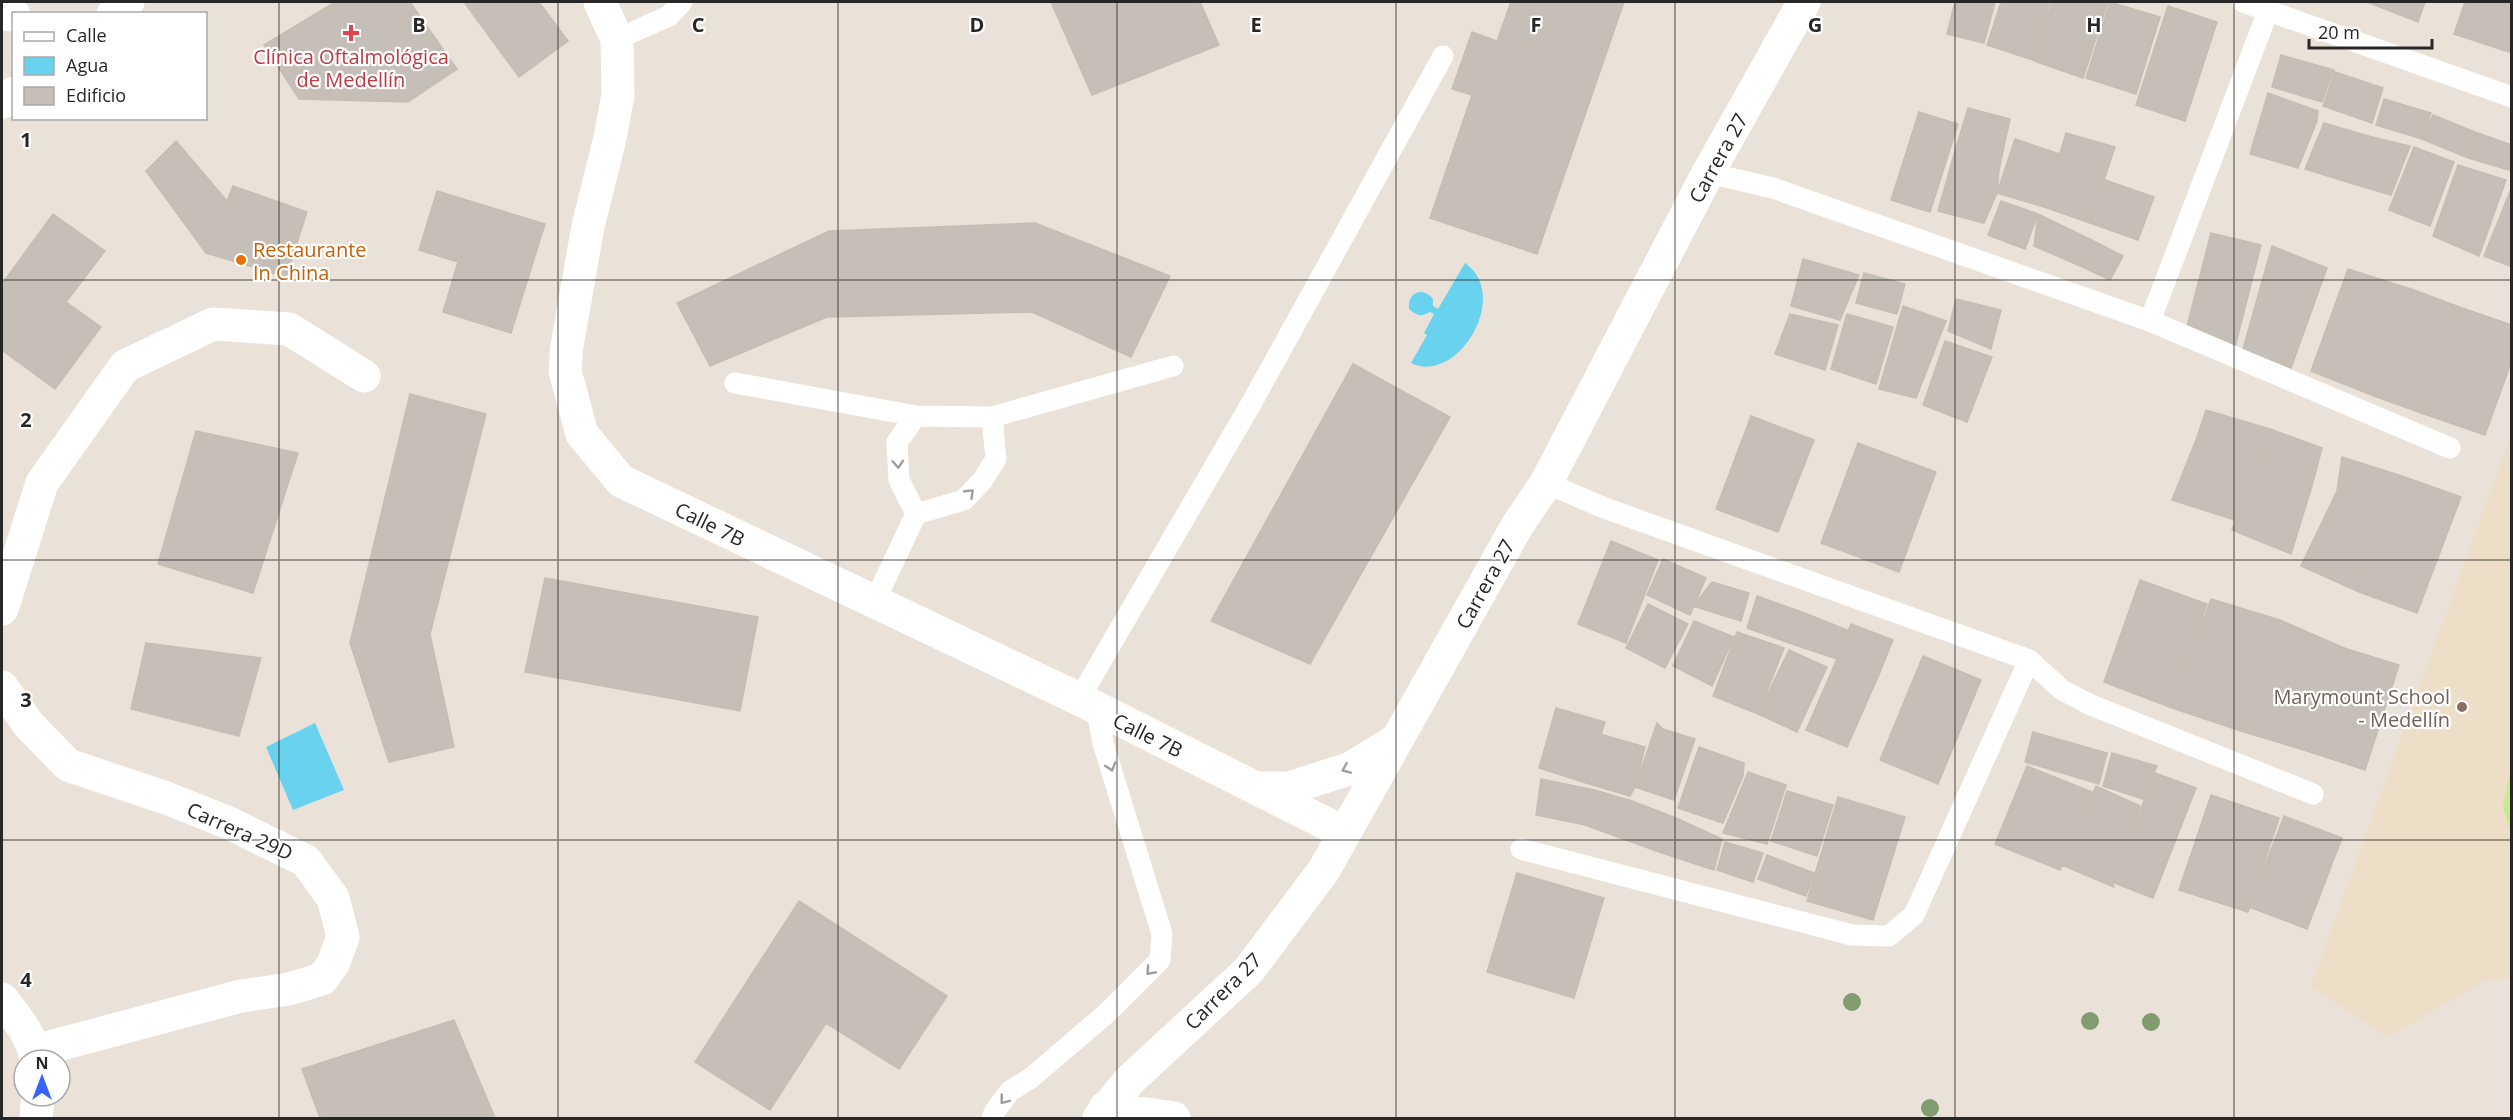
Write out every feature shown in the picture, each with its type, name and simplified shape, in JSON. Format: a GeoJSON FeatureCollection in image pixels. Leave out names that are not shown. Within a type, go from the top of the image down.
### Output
{"type":"FeatureCollection","features":[{"type":"Feature","properties":{"kind":"street"},"geometry":{"type":"LineString","coordinates":[[116,12],[129,2]]}},
{"type":"Feature","properties":{"kind":"street","name":"Calle 7B"},"geometry":{"type":"LineString","coordinates":[[600,2],[617,39],[618,95],[610,138],[588,226],[567,346],[565,371],[582,434],[621,481],[1088,705],[1345,833]]}},
{"type":"Feature","properties":{"kind":"street","name":"Carrera 27"},"geometry":{"type":"LineString","coordinates":[[1102,1114],[1129,1081],[1249,970],[1324,870],[1517,526],[1546,483],[1708,173],[1804,2]]}},
{"type":"Feature","properties":{"kind":"street"},"geometry":{"type":"LineString","coordinates":[[2,609],[42,483],[125,366],[213,324],[289,329],[364,376]]}},
{"type":"Feature","properties":{"kind":"street","name":"Carrera 29D"},"geometry":{"type":"LineString","coordinates":[[2,687],[29,725],[68,765],[169,799],[229,823],[306,861],[333,898],[343,937],[333,964],[322,978],[289,989],[241,996],[62,1048]]}},
{"type":"Feature","properties":{"kind":"street","name":"Calle 7B"},"geometry":{"type":"LineString","coordinates":[[1254,788],[1289,788],[1349,769],[1397,741]]}},
{"type":"Feature","properties":{"kind":"street"},"geometry":{"type":"LineString","coordinates":[[2,991],[7,1021],[29,1048]]}},
{"type":"Feature","properties":{"kind":"street"},"geometry":{"type":"LineString","coordinates":[[1102,1114],[1174,1119]]}},
{"type":"Feature","properties":{"kind":"lane"},"geometry":{"type":"LineString","coordinates":[[617,39],[669,16],[682,2]]}},
{"type":"Feature","properties":{"kind":"lane"},"geometry":{"type":"LineString","coordinates":[[2243,2],[2511,97]]}},
{"type":"Feature","properties":{"kind":"lane"},"geometry":{"type":"LineString","coordinates":[[2150,321],[2268,11]]}},
{"type":"Feature","properties":{"kind":"lane"},"geometry":{"type":"LineString","coordinates":[[992,1119],[995,1111],[1010,1091],[1031,1078],[1107,1013],[1160,960],[1162,934],[1103,742],[1088,705],[1443,56]]}},
{"type":"Feature","properties":{"kind":"lane"},"geometry":{"type":"LineString","coordinates":[[1708,173],[1773,189],[2150,321],[2450,448]]}},
{"type":"Feature","properties":{"kind":"lane"},"geometry":{"type":"LineString","coordinates":[[735,383],[916,416],[992,417],[1173,366]]}},
{"type":"Feature","properties":{"kind":"lane"},"geometry":{"type":"LineString","coordinates":[[916,416],[897,442],[899,480],[916,514]]}},
{"type":"Feature","properties":{"kind":"lane"},"geometry":{"type":"LineString","coordinates":[[874,603],[916,514],[964,500],[982,481],[996,459],[992,417]]}},
{"type":"Feature","properties":{"kind":"lane"},"geometry":{"type":"LineString","coordinates":[[1546,483],[1602,507],[2029,660],[2062,690],[2091,705],[2313,794]]}},
{"type":"Feature","properties":{"kind":"lane"},"geometry":{"type":"LineString","coordinates":[[1521,849],[1852,935],[1889,936],[1914,915],[2029,660]]}},
{"type":"Feature","properties":{"kind":"shaded area","name":"Marymount School - Medellín"},"geometry":{"type":"Polygon","coordinates":[[[2511,435],[2511,979],[2489,979],[2387,1037],[2311,986],[2511,435]]]}},
{"type":"Feature","properties":{"kind":"green space"},"geometry":{"type":"Polygon","coordinates":[[[2511,768],[2512,833],[2503,807],[2511,768]]]}},
{"type":"Feature","properties":{"kind":"water"},"geometry":{"type":"Polygon","coordinates":[[[1465,263],[1478,278],[1483,296],[1481,315],[1473,334],[1461,350],[1445,362],[1428,367],[1411,363],[1427,335],[1424,333],[1434,314],[1414,313],[1409,309],[1410,298],[1416,293],[1425,293],[1433,299],[1433,306],[1438,309],[1465,263]]]}},
{"type":"Feature","properties":{"kind":"water"},"geometry":{"type":"Polygon","coordinates":[[[315,723],[344,790],[293,810],[266,747],[315,723]]]}},
{"type":"Feature","properties":{"kind":"building"},"geometry":{"type":"Polygon","coordinates":[[[335,2],[410,2],[457,69],[408,102],[299,99],[264,45],[335,2]]]}},
{"type":"Feature","properties":{"kind":"building"},"geometry":{"type":"Polygon","coordinates":[[[464,2],[539,2],[568,41],[519,77],[464,2]]]}},
{"type":"Feature","properties":{"kind":"building"},"geometry":{"type":"Polygon","coordinates":[[[1051,2],[1200,2],[1219,45],[1092,95],[1051,2]]]}},
{"type":"Feature","properties":{"kind":"building"},"geometry":{"type":"Polygon","coordinates":[[[1511,2],[1624,2],[1537,254],[1430,218],[1472,95],[1452,89],[1472,32],[1497,41],[1511,2]]]}},
{"type":"Feature","properties":{"kind":"building"},"geometry":{"type":"Polygon","coordinates":[[[1955,2],[1995,2],[1984,43],[1947,34],[1955,2]]]}},
{"type":"Feature","properties":{"kind":"building"},"geometry":{"type":"Polygon","coordinates":[[[2001,2],[2050,2],[2033,60],[1987,45],[2001,2]]]}},
{"type":"Feature","properties":{"kind":"building"},"geometry":{"type":"Polygon","coordinates":[[[2052,2],[2108,2],[2083,78],[2034,61],[2052,2]]]}},
{"type":"Feature","properties":{"kind":"building"},"geometry":{"type":"Polygon","coordinates":[[[2110,2],[2160,17],[2136,94],[2086,78],[2110,2]]]}},
{"type":"Feature","properties":{"kind":"building"},"geometry":{"type":"Polygon","coordinates":[[[2367,2],[2425,2],[2418,22],[2367,2]]]}},
{"type":"Feature","properties":{"kind":"building"},"geometry":{"type":"Polygon","coordinates":[[[2465,2],[2512,2],[2512,53],[2454,34],[2465,2]]]}},
{"type":"Feature","properties":{"kind":"building"},"geometry":{"type":"Polygon","coordinates":[[[2168,6],[2217,22],[2185,121],[2136,105],[2168,6]]]}},
{"type":"Feature","properties":{"kind":"building"},"geometry":{"type":"Polygon","coordinates":[[[2281,55],[2334,70],[2322,102],[2272,87],[2281,55]]]}},
{"type":"Feature","properties":{"kind":"building"},"geometry":{"type":"Polygon","coordinates":[[[2335,72],[2383,88],[2372,123],[2323,106],[2335,72]]]}},
{"type":"Feature","properties":{"kind":"building"},"geometry":{"type":"Polygon","coordinates":[[[2268,93],[2318,111],[2317,121],[2298,168],[2250,154],[2268,93]]]}},
{"type":"Feature","properties":{"kind":"building"},"geometry":{"type":"Polygon","coordinates":[[[2384,99],[2431,113],[2422,139],[2376,125],[2384,99]]]}},
{"type":"Feature","properties":{"kind":"building"},"geometry":{"type":"Polygon","coordinates":[[[1968,108],[2010,119],[1999,170],[1953,158],[1968,108]]]}},
{"type":"Feature","properties":{"kind":"building"},"geometry":{"type":"Polygon","coordinates":[[[1919,112],[1958,124],[1930,212],[1891,200],[1919,112]]]}},
{"type":"Feature","properties":{"kind":"building"},"geometry":{"type":"Polygon","coordinates":[[[2433,115],[2475,132],[2468,158],[2422,139],[2433,115]]]}},
{"type":"Feature","properties":{"kind":"building"},"geometry":{"type":"Polygon","coordinates":[[[2324,123],[2372,137],[2357,185],[2305,169],[2324,123]]]}},
{"type":"Feature","properties":{"kind":"building"},"geometry":{"type":"Polygon","coordinates":[[[2475,132],[2512,145],[2512,171],[2468,158],[2475,132]]]}},
{"type":"Feature","properties":{"kind":"building"},"geometry":{"type":"Polygon","coordinates":[[[2066,133],[2115,147],[2090,223],[2044,207],[2066,133]]]}},
{"type":"Feature","properties":{"kind":"building"},"geometry":{"type":"Polygon","coordinates":[[[2372,137],[2410,146],[2391,195],[2357,185],[2372,137]]]}},
{"type":"Feature","properties":{"kind":"building"},"geometry":{"type":"Polygon","coordinates":[[[2015,139],[2060,154],[2044,207],[1997,193],[2015,139]]]}},
{"type":"Feature","properties":{"kind":"building"},"geometry":{"type":"Polygon","coordinates":[[[176,141],[227,201],[233,186],[307,212],[286,277],[206,253],[146,171],[176,141]]]}},
{"type":"Feature","properties":{"kind":"building"},"geometry":{"type":"Polygon","coordinates":[[[2414,147],[2454,162],[2430,226],[2389,210],[2414,147]]]}},
{"type":"Feature","properties":{"kind":"building"},"geometry":{"type":"Polygon","coordinates":[[[1953,158],[1999,170],[1997,193],[1984,223],[1938,211],[1953,158]]]}},
{"type":"Feature","properties":{"kind":"building"},"geometry":{"type":"Polygon","coordinates":[[[2458,165],[2506,180],[2479,256],[2433,236],[2458,165]]]}},
{"type":"Feature","properties":{"kind":"building"},"geometry":{"type":"Polygon","coordinates":[[[2105,180],[2154,197],[2138,240],[2090,223],[2105,180]]]}},
{"type":"Feature","properties":{"kind":"building"},"geometry":{"type":"Polygon","coordinates":[[[2512,189],[2512,267],[2484,256],[2512,189]]]}},
{"type":"Feature","properties":{"kind":"building"},"geometry":{"type":"Polygon","coordinates":[[[437,191],[545,224],[511,333],[443,312],[458,262],[419,250],[437,191]]]}},
{"type":"Feature","properties":{"kind":"building"},"geometry":{"type":"Polygon","coordinates":[[[2001,201],[2038,214],[2025,249],[1988,235],[2001,201]]]}},
{"type":"Feature","properties":{"kind":"building"},"geometry":{"type":"Polygon","coordinates":[[[53,214],[105,251],[66,302],[101,327],[55,389],[2,350],[2,284],[53,214]]]}},
{"type":"Feature","properties":{"kind":"building"},"geometry":{"type":"Polygon","coordinates":[[[2038,214],[2092,240],[2080,266],[2034,246],[2038,214]]]}},
{"type":"Feature","properties":{"kind":"building"},"geometry":{"type":"Polygon","coordinates":[[[1035,223],[1170,276],[1131,357],[1032,312],[827,317],[710,366],[677,303],[829,231],[1035,223]]]}},
{"type":"Feature","properties":{"kind":"building"},"geometry":{"type":"Polygon","coordinates":[[[2211,233],[2261,245],[2235,347],[2185,334],[2211,233]]]}},
{"type":"Feature","properties":{"kind":"building"},"geometry":{"type":"Polygon","coordinates":[[[2092,240],[2123,256],[2110,280],[2080,266],[2092,240]]]}},
{"type":"Feature","properties":{"kind":"building"},"geometry":{"type":"Polygon","coordinates":[[[2272,246],[2327,268],[2291,368],[2243,349],[2272,246]]]}},
{"type":"Feature","properties":{"kind":"building"},"geometry":{"type":"Polygon","coordinates":[[[1803,259],[1859,275],[1840,320],[1791,306],[1803,259]]]}},
{"type":"Feature","properties":{"kind":"building"},"geometry":{"type":"Polygon","coordinates":[[[2348,269],[2414,290],[2374,396],[2311,371],[2348,269]]]}},
{"type":"Feature","properties":{"kind":"building"},"geometry":{"type":"Polygon","coordinates":[[[1864,273],[1905,284],[1897,314],[1856,303],[1864,273]]]}},
{"type":"Feature","properties":{"kind":"building"},"geometry":{"type":"Polygon","coordinates":[[[2414,290],[2462,308],[2424,414],[2374,396],[2414,290]]]}},
{"type":"Feature","properties":{"kind":"building"},"geometry":{"type":"Polygon","coordinates":[[[1956,299],[2001,310],[1991,349],[1948,331],[1956,299]]]}},
{"type":"Feature","properties":{"kind":"building"},"geometry":{"type":"Polygon","coordinates":[[[1903,306],[1946,321],[1916,398],[1879,389],[1903,306]]]}},
{"type":"Feature","properties":{"kind":"building"},"geometry":{"type":"Polygon","coordinates":[[[2462,308],[2512,325],[2512,360],[2485,435],[2424,414],[2462,308]]]}},
{"type":"Feature","properties":{"kind":"building"},"geometry":{"type":"Polygon","coordinates":[[[1790,314],[1838,325],[1825,370],[1775,354],[1790,314]]]}},
{"type":"Feature","properties":{"kind":"building"},"geometry":{"type":"Polygon","coordinates":[[[1847,314],[1893,327],[1876,384],[1831,369],[1847,314]]]}},
{"type":"Feature","properties":{"kind":"building"},"geometry":{"type":"Polygon","coordinates":[[[1945,341],[1992,357],[1967,422],[1923,405],[1945,341]]]}},
{"type":"Feature","properties":{"kind":"building"},"geometry":{"type":"Polygon","coordinates":[[[1353,364],[1450,417],[1310,664],[1211,621],[1353,364]]]}},
{"type":"Feature","properties":{"kind":"building"},"geometry":{"type":"Polygon","coordinates":[[[410,394],[486,414],[430,634],[454,747],[389,762],[350,643],[410,394]]]}},
{"type":"Feature","properties":{"kind":"building"},"geometry":{"type":"Polygon","coordinates":[[[2206,410],[2270,429],[2259,459],[2196,440],[2206,410]]]}},
{"type":"Feature","properties":{"kind":"building"},"geometry":{"type":"Polygon","coordinates":[[[1751,416],[1814,440],[1778,532],[1716,509],[1751,416]]]}},
{"type":"Feature","properties":{"kind":"building"},"geometry":{"type":"Polygon","coordinates":[[[2270,429],[2322,448],[2312,486],[2259,459],[2270,429]]]}},
{"type":"Feature","properties":{"kind":"building"},"geometry":{"type":"Polygon","coordinates":[[[196,431],[298,453],[253,593],[158,564],[196,431]]]}},
{"type":"Feature","properties":{"kind":"building"},"geometry":{"type":"Polygon","coordinates":[[[2196,440],[2259,459],[2235,520],[2172,500],[2196,440]]]}},
{"type":"Feature","properties":{"kind":"building"},"geometry":{"type":"Polygon","coordinates":[[[1858,443],[1936,472],[1899,572],[1821,543],[1858,443]]]}},
{"type":"Feature","properties":{"kind":"building"},"geometry":{"type":"Polygon","coordinates":[[[2342,457],[2402,476],[2388,513],[2337,491],[2342,457]]]}},
{"type":"Feature","properties":{"kind":"building"},"geometry":{"type":"Polygon","coordinates":[[[2259,459],[2312,486],[2291,554],[2232,530],[2259,459]]]}},
{"type":"Feature","properties":{"kind":"building"},"geometry":{"type":"Polygon","coordinates":[[[2402,476],[2461,497],[2417,613],[2359,592],[2402,476]]]}},
{"type":"Feature","properties":{"kind":"building"},"geometry":{"type":"Polygon","coordinates":[[[2337,491],[2388,513],[2359,592],[2301,566],[2337,491]]]}},
{"type":"Feature","properties":{"kind":"building"},"geometry":{"type":"Polygon","coordinates":[[[1611,541],[1658,560],[1626,643],[1578,624],[1611,541]]]}},
{"type":"Feature","properties":{"kind":"building"},"geometry":{"type":"Polygon","coordinates":[[[1663,559],[1706,578],[1690,615],[1647,595],[1663,559]]]}},
{"type":"Feature","properties":{"kind":"building"},"geometry":{"type":"Polygon","coordinates":[[[545,578],[758,617],[740,711],[525,672],[545,578]]]}},
{"type":"Feature","properties":{"kind":"building"},"geometry":{"type":"Polygon","coordinates":[[[2140,580],[2207,604],[2172,708],[2104,682],[2140,580]]]}},
{"type":"Feature","properties":{"kind":"building"},"geometry":{"type":"Polygon","coordinates":[[[1712,582],[1749,593],[1741,621],[1693,606],[1712,582]]]}},
{"type":"Feature","properties":{"kind":"building"},"geometry":{"type":"Polygon","coordinates":[[[1757,596],[1802,612],[1789,643],[1747,628],[1757,596]]]}},
{"type":"Feature","properties":{"kind":"building"},"geometry":{"type":"Polygon","coordinates":[[[2211,599],[2280,620],[2244,732],[2172,708],[2211,599]]]}},
{"type":"Feature","properties":{"kind":"building"},"geometry":{"type":"Polygon","coordinates":[[[1648,604],[1688,624],[1665,668],[1626,648],[1648,604]]]}},
{"type":"Feature","properties":{"kind":"building"},"geometry":{"type":"Polygon","coordinates":[[[1802,612],[1847,630],[1837,659],[1789,643],[1802,612]]]}},
{"type":"Feature","properties":{"kind":"building"},"geometry":{"type":"Polygon","coordinates":[[[2280,620],[2344,648],[2310,752],[2244,732],[2280,620]]]}},
{"type":"Feature","properties":{"kind":"building"},"geometry":{"type":"Polygon","coordinates":[[[1694,621],[1734,637],[1712,686],[1673,666],[1694,621]]]}},
{"type":"Feature","properties":{"kind":"building"},"geometry":{"type":"Polygon","coordinates":[[[1851,624],[1893,640],[1878,677],[1837,659],[1851,624]]]}},
{"type":"Feature","properties":{"kind":"building"},"geometry":{"type":"Polygon","coordinates":[[[1737,632],[1784,648],[1758,714],[1713,696],[1737,632]]]}},
{"type":"Feature","properties":{"kind":"building"},"geometry":{"type":"Polygon","coordinates":[[[146,643],[261,658],[239,736],[131,709],[146,643]]]}},
{"type":"Feature","properties":{"kind":"building"},"geometry":{"type":"Polygon","coordinates":[[[2344,648],[2399,665],[2365,770],[2310,752],[2344,648]]]}},
{"type":"Feature","properties":{"kind":"building"},"geometry":{"type":"Polygon","coordinates":[[[1789,650],[1827,667],[1797,732],[1758,714],[1789,650]]]}},
{"type":"Feature","properties":{"kind":"building"},"geometry":{"type":"Polygon","coordinates":[[[1923,656],[1981,680],[1938,784],[1880,760],[1923,656]]]}},
{"type":"Feature","properties":{"kind":"building"},"geometry":{"type":"Polygon","coordinates":[[[1837,659],[1878,677],[1847,747],[1806,730],[1837,659]]]}},
{"type":"Feature","properties":{"kind":"building"},"geometry":{"type":"Polygon","coordinates":[[[1556,708],[1605,722],[1586,783],[1539,768],[1556,708]]]}},
{"type":"Feature","properties":{"kind":"building"},"geometry":{"type":"Polygon","coordinates":[[[1657,723],[1663,729],[1695,739],[1674,800],[1635,787],[1657,723]]]}},
{"type":"Feature","properties":{"kind":"building"},"geometry":{"type":"Polygon","coordinates":[[[2033,732],[2107,753],[2099,784],[2025,762],[2033,732]]]}},
{"type":"Feature","properties":{"kind":"building"},"geometry":{"type":"Polygon","coordinates":[[[1600,734],[1645,747],[1635,787],[1630,796],[1586,783],[1600,734]]]}},
{"type":"Feature","properties":{"kind":"building"},"geometry":{"type":"Polygon","coordinates":[[[1699,747],[1744,763],[1743,776],[1723,823],[1678,808],[1699,747]]]}},
{"type":"Feature","properties":{"kind":"building"},"geometry":{"type":"Polygon","coordinates":[[[2112,753],[2157,766],[2143,799],[2103,786],[2112,753]]]}},
{"type":"Feature","properties":{"kind":"building"},"geometry":{"type":"Polygon","coordinates":[[[2027,766],[2092,792],[2060,870],[1995,844],[2027,766]]]}},
{"type":"Feature","properties":{"kind":"building"},"geometry":{"type":"Polygon","coordinates":[[[1748,772],[1786,785],[1767,844],[1723,833],[1748,772]]]}},
{"type":"Feature","properties":{"kind":"building"},"geometry":{"type":"Polygon","coordinates":[[[2155,773],[2196,788],[2153,898],[2112,882],[2155,773]]]}},
{"type":"Feature","properties":{"kind":"building"},"geometry":{"type":"Polygon","coordinates":[[[1541,779],[1595,790],[1585,825],[1536,815],[1541,779]]]}},
{"type":"Feature","properties":{"kind":"building"},"geometry":{"type":"Polygon","coordinates":[[[2096,786],[2140,806],[2112,882],[2114,887],[2062,865],[2096,786]]]}},
{"type":"Feature","properties":{"kind":"building"},"geometry":{"type":"Polygon","coordinates":[[[1595,790],[1632,801],[1618,837],[1585,825],[1595,790]]]}},
{"type":"Feature","properties":{"kind":"building"},"geometry":{"type":"Polygon","coordinates":[[[1787,791],[1833,805],[1817,856],[1771,841],[1787,791]]]}},
{"type":"Feature","properties":{"kind":"building"},"geometry":{"type":"Polygon","coordinates":[[[2211,795],[2279,818],[2248,912],[2179,890],[2211,795]]]}},
{"type":"Feature","properties":{"kind":"building"},"geometry":{"type":"Polygon","coordinates":[[[1838,797],[1905,817],[1873,920],[1807,901],[1838,797]]]}},
{"type":"Feature","properties":{"kind":"building"},"geometry":{"type":"Polygon","coordinates":[[[1632,801],[1676,818],[1662,853],[1618,837],[1632,801]]]}},
{"type":"Feature","properties":{"kind":"building"},"geometry":{"type":"Polygon","coordinates":[[[2284,816],[2342,838],[2307,929],[2249,907],[2284,816]]]}},
{"type":"Feature","properties":{"kind":"building"},"geometry":{"type":"Polygon","coordinates":[[[1676,818],[1722,839],[1714,870],[1662,853],[1676,818]]]}},
{"type":"Feature","properties":{"kind":"building"},"geometry":{"type":"Polygon","coordinates":[[[1725,842],[1763,853],[1753,882],[1717,870],[1725,842]]]}},
{"type":"Feature","properties":{"kind":"building"},"geometry":{"type":"Polygon","coordinates":[[[1767,855],[1814,873],[1806,896],[1758,879],[1767,855]]]}},
{"type":"Feature","properties":{"kind":"building"},"geometry":{"type":"Polygon","coordinates":[[[1517,873],[1604,898],[1574,998],[1487,972],[1517,873]]]}},
{"type":"Feature","properties":{"kind":"building"},"geometry":{"type":"Polygon","coordinates":[[[799,901],[947,996],[899,1069],[826,1023],[770,1110],[695,1062],[799,901]]]}},
{"type":"Feature","properties":{"kind":"building"},"geometry":{"type":"Polygon","coordinates":[[[454,1020],[495,1118],[320,1118],[302,1069],[454,1020]]]}},
{"type":"Feature","properties":{"kind":"place","name":"Clínica Oftalmológica de Medellín"},"geometry":{"type":"Point","coordinates":[351,33]}},
{"type":"Feature","properties":{"kind":"place","name":"Restaurante In China"},"geometry":{"type":"Point","coordinates":[241,260]}},
{"type":"Feature","properties":{"kind":"place","name":"Marymount School - Medellín"},"geometry":{"type":"Point","coordinates":[2462,707]}}]}
